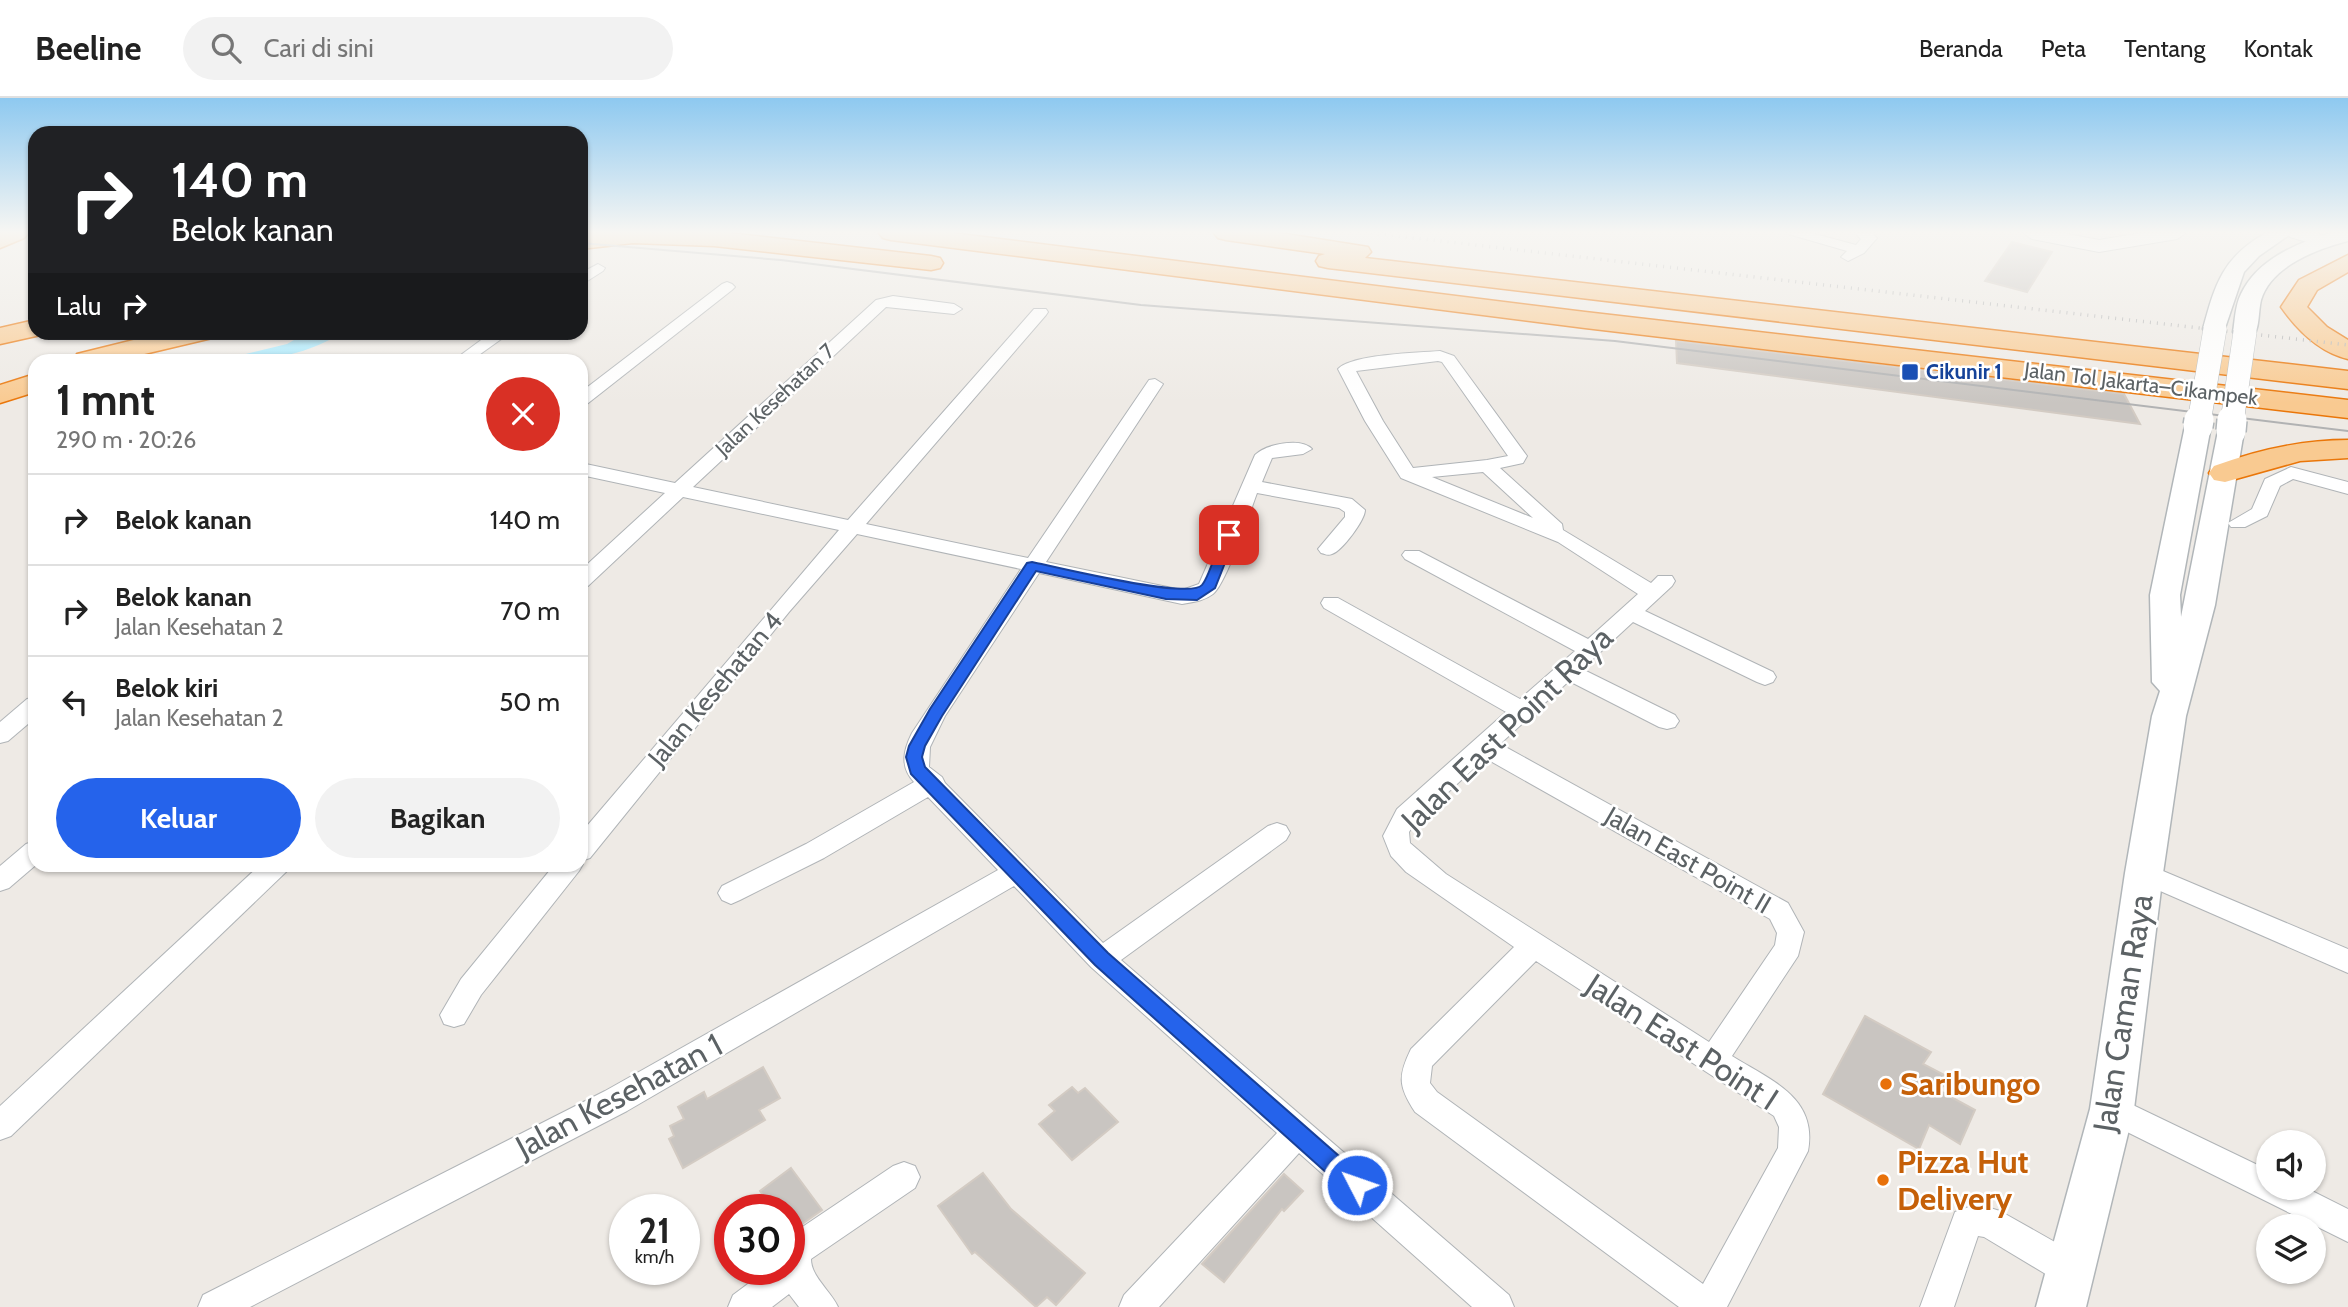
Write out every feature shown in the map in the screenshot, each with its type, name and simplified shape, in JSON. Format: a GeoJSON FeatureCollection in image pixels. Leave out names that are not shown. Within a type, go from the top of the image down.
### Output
{"type":"FeatureCollection","features":[{"type":"Feature","properties":{"kind":"highway"},"geometry":{"type":"LineString","coordinates":[[1178,289],[1313,304],[1585,320]]}},
{"type":"Feature","properties":{"kind":"highway","name":"Jalan Tol Jakarta–Cikampek"},"geometry":{"type":"LineString","coordinates":[[1341,289],[2348,409]]}},
{"type":"Feature","properties":{"kind":"highway","name":"Jalan Tol Jakarta–Cikampek"},"geometry":{"type":"LineString","coordinates":[[1573,289],[2348,380]]}},
{"type":"Feature","properties":{"kind":"highway"},"geometry":{"type":"LineString","coordinates":[[2304,289],[2297,296],[2294,307],[2302,320],[2316,332],[2348,351]]}},
{"type":"Feature","properties":{"kind":"highway"},"geometry":{"type":"LineString","coordinates":[[0,336],[28,330]]}},
{"type":"Feature","properties":{"kind":"highway"},"geometry":{"type":"LineString","coordinates":[[112,354],[171,340]]}},
{"type":"Feature","properties":{"kind":"highway"},"geometry":{"type":"LineString","coordinates":[[131,354],[177,340]]}},
{"type":"Feature","properties":{"kind":"highway"},"geometry":{"type":"LineString","coordinates":[[0,383],[28,376]]}},
{"type":"Feature","properties":{"kind":"highway"},"geometry":{"type":"LineString","coordinates":[[0,394],[28,385]]}},
{"type":"Feature","properties":{"kind":"highway"},"geometry":{"type":"LineString","coordinates":[[2226,461],[2285,452],[2348,449]]}},
{"type":"Feature","properties":{"kind":"main road","name":"Jalan Caman Raya"},"geometry":{"type":"LineString","coordinates":[[2169,716],[2165,595],[2224,289]]}},
{"type":"Feature","properties":{"kind":"main road","name":"Jalan Caman Raya"},"geometry":{"type":"LineString","coordinates":[[2066,1289],[2112,1110],[2144,873],[2169,716],[2200,605],[2226,461],[2245,332],[2255,289]]}},
{"type":"Feature","properties":{"kind":"main road"},"geometry":{"type":"LineString","coordinates":[[2165,595],[2178,605],[2200,605]]}},
{"type":"Feature","properties":{"kind":"street"},"geometry":{"type":"LineString","coordinates":[[588,395],[724,289]]}},
{"type":"Feature","properties":{"kind":"street","name":"Jalan Kesehatan 7"},"geometry":{"type":"LineString","coordinates":[[588,574],[881,303],[954,309]]}},
{"type":"Feature","properties":{"kind":"street","name":"Jalan Kesehatan 4"},"geometry":{"type":"LineString","coordinates":[[588,844],[850,528],[1040,312]]}},
{"type":"Feature","properties":{"kind":"street"},"geometry":{"type":"LineString","coordinates":[[471,354],[491,340]]}},
{"type":"Feature","properties":{"kind":"street"},"geometry":{"type":"LineString","coordinates":[[1408,474],[1487,466],[1513,461],[1518,456],[1448,359],[1440,356],[1348,366],[1347,373],[1408,474],[1565,538]]}},
{"type":"Feature","properties":{"kind":"street"},"geometry":{"type":"LineString","coordinates":[[1154,384],[935,713],[917,746],[914,757],[917,769],[1101,959],[1497,1307]]}},
{"type":"Feature","properties":{"kind":"street"},"geometry":{"type":"LineString","coordinates":[[588,471],[1182,597],[1197,595],[1208,588],[1264,455],[1278,450],[1303,449]]}},
{"type":"Feature","properties":{"kind":"street"},"geometry":{"type":"LineString","coordinates":[[1487,466],[1565,538]]}},
{"type":"Feature","properties":{"kind":"street"},"geometry":{"type":"LineString","coordinates":[[2238,523],[2260,512],[2272,484],[2291,473],[2348,488]]}},
{"type":"Feature","properties":{"kind":"street"},"geometry":{"type":"LineString","coordinates":[[1250,486],[1345,503],[1355,510],[1355,519],[1328,549]]}},
{"type":"Feature","properties":{"kind":"street","name":"Jalan East Point Raya"},"geometry":{"type":"LineString","coordinates":[[1533,946],[1430,875],[1400,850],[1395,837],[1396,828],[1406,816],[1659,587],[1565,538]]}},
{"type":"Feature","properties":{"kind":"street"},"geometry":{"type":"LineString","coordinates":[[1412,555],[1589,649]]}},
{"type":"Feature","properties":{"kind":"street"},"geometry":{"type":"LineString","coordinates":[[1331,603],[1521,710]]}},
{"type":"Feature","properties":{"kind":"street"},"geometry":{"type":"LineString","coordinates":[[1630,612],[1765,677]]}},
{"type":"Feature","properties":{"kind":"street"},"geometry":{"type":"LineString","coordinates":[[1568,671],[1667,721]]}},
{"type":"Feature","properties":{"kind":"street"},"geometry":{"type":"LineString","coordinates":[[0,735],[28,711]]}},
{"type":"Feature","properties":{"kind":"street","name":"Jalan East Point II"},"geometry":{"type":"LineString","coordinates":[[1482,745],[1779,911],[1791,932],[1788,948],[1713,1060]]}},
{"type":"Feature","properties":{"kind":"street"},"geometry":{"type":"LineString","coordinates":[[731,893],[815,852],[933,783]]}},
{"type":"Feature","properties":{"kind":"street"},"geometry":{"type":"LineString","coordinates":[[1101,959],[1277,833]]}},
{"type":"Feature","properties":{"kind":"street"},"geometry":{"type":"LineString","coordinates":[[0,880],[28,857]]}},
{"type":"Feature","properties":{"kind":"street"},"geometry":{"type":"LineString","coordinates":[[0,1126],[270,872]]}},
{"type":"Feature","properties":{"kind":"street"},"geometry":{"type":"LineString","coordinates":[[454,1015],[471,987],[564,872]]}},
{"type":"Feature","properties":{"kind":"street","name":"Jalan Kesehatan 1"},"geometry":{"type":"LineString","coordinates":[[215,1307],[616,1101],[1016,872]]}},
{"type":"Feature","properties":{"kind":"street"},"geometry":{"type":"LineString","coordinates":[[2144,873],[2348,961]]}},
{"type":"Feature","properties":{"kind":"street"},"geometry":{"type":"LineString","coordinates":[[1533,946],[1421,1058],[1414,1074],[1415,1087],[1426,1102],[1708,1307]]}},
{"type":"Feature","properties":{"kind":"street","name":"Jalan East Point I"},"geometry":{"type":"LineString","coordinates":[[1533,946],[1785,1106],[1794,1121],[1796,1132],[1793,1151],[1708,1307]]}},
{"type":"Feature","properties":{"kind":"street"},"geometry":{"type":"LineString","coordinates":[[2112,1110],[2256,1180]]}},
{"type":"Feature","properties":{"kind":"street"},"geometry":{"type":"LineString","coordinates":[[1136,1307],[1297,1133]]}},
{"type":"Feature","properties":{"kind":"street"},"geometry":{"type":"LineString","coordinates":[[805,1244],[904,1177]]}},
{"type":"Feature","properties":{"kind":"street"},"geometry":{"type":"LineString","coordinates":[[2296,1200],[2348,1226]]}},
{"type":"Feature","properties":{"kind":"street"},"geometry":{"type":"LineString","coordinates":[[1937,1307],[1966,1223],[1977,1220],[1989,1222],[2066,1289]]}},
{"type":"Feature","properties":{"kind":"street"},"geometry":{"type":"LineString","coordinates":[[745,1307],[774,1285]]}},
{"type":"Feature","properties":{"kind":"street"},"geometry":{"type":"LineString","coordinates":[[804,1285],[821,1307]]}},
{"type":"Feature","properties":{"kind":"water"},"geometry":{"type":"Polygon","coordinates":[[[294,340],[329,340],[290,354],[246,354],[294,340]]]}},
{"type":"Feature","properties":{"kind":"building"},"geometry":{"type":"Polygon","coordinates":[[[1676,341],[2124,394],[2140,424],[1677,363],[1676,341]]]}},
{"type":"Feature","properties":{"kind":"building","name":"Saribungo"},"geometry":{"type":"Polygon","coordinates":[[[1865,1016],[1931,1052],[1923,1064],[1948,1077],[1940,1091],[1975,1110],[1960,1144],[1929,1125],[1919,1149],[1823,1094],[1865,1016]]]}},
{"type":"Feature","properties":{"kind":"building"},"geometry":{"type":"Polygon","coordinates":[[[763,1067],[780,1098],[759,1110],[765,1120],[683,1168],[669,1139],[674,1136],[670,1126],[684,1119],[678,1107],[704,1092],[707,1099],[763,1067]]]}},
{"type":"Feature","properties":{"kind":"building"},"geometry":{"type":"Polygon","coordinates":[[[1072,1087],[1078,1093],[1085,1088],[1118,1122],[1072,1160],[1039,1124],[1055,1111],[1049,1105],[1072,1087]]]}},
{"type":"Feature","properties":{"kind":"building"},"geometry":{"type":"Polygon","coordinates":[[[791,1168],[822,1210],[805,1222],[805,1194],[762,1194],[760,1191],[791,1168]]]}},
{"type":"Feature","properties":{"kind":"building"},"geometry":{"type":"Polygon","coordinates":[[[983,1173],[1011,1209],[1085,1273],[1056,1305],[1047,1297],[1036,1307],[975,1252],[972,1254],[938,1206],[983,1173]]]}},
{"type":"Feature","properties":{"kind":"building"},"geometry":{"type":"Polygon","coordinates":[[[1284,1174],[1303,1191],[1284,1211],[1282,1209],[1224,1282],[1202,1264],[1284,1174]]]}},
{"type":"Feature","properties":{"kind":"tram line"},"geometry":{"type":"LineString","coordinates":[[1016,289],[1141,305],[1615,341],[2348,431]]}},
{"type":"Feature","properties":{"kind":"railway"},"geometry":{"type":"LineString","coordinates":[[1863,289],[2348,345]]}},
{"type":"Feature","properties":{"kind":"place","name":"Cikunir 1"},"geometry":{"type":"Point","coordinates":[1910,372]}},
{"type":"Feature","properties":{"kind":"place","name":"Saribungo"},"geometry":{"type":"Point","coordinates":[1886,1084]}},
{"type":"Feature","properties":{"kind":"place","name":"Pizza Hut Delivery"},"geometry":{"type":"Point","coordinates":[1883,1180]}},
{"type":"Feature","properties":{"kind":"route"},"geometry":{"type":"LineString","coordinates":[[1229,535],[1208,588],[1197,595],[1182,597],[1032,566],[935,713],[914,757],[917,769],[1101,959],[1357,1185]]}}]}
